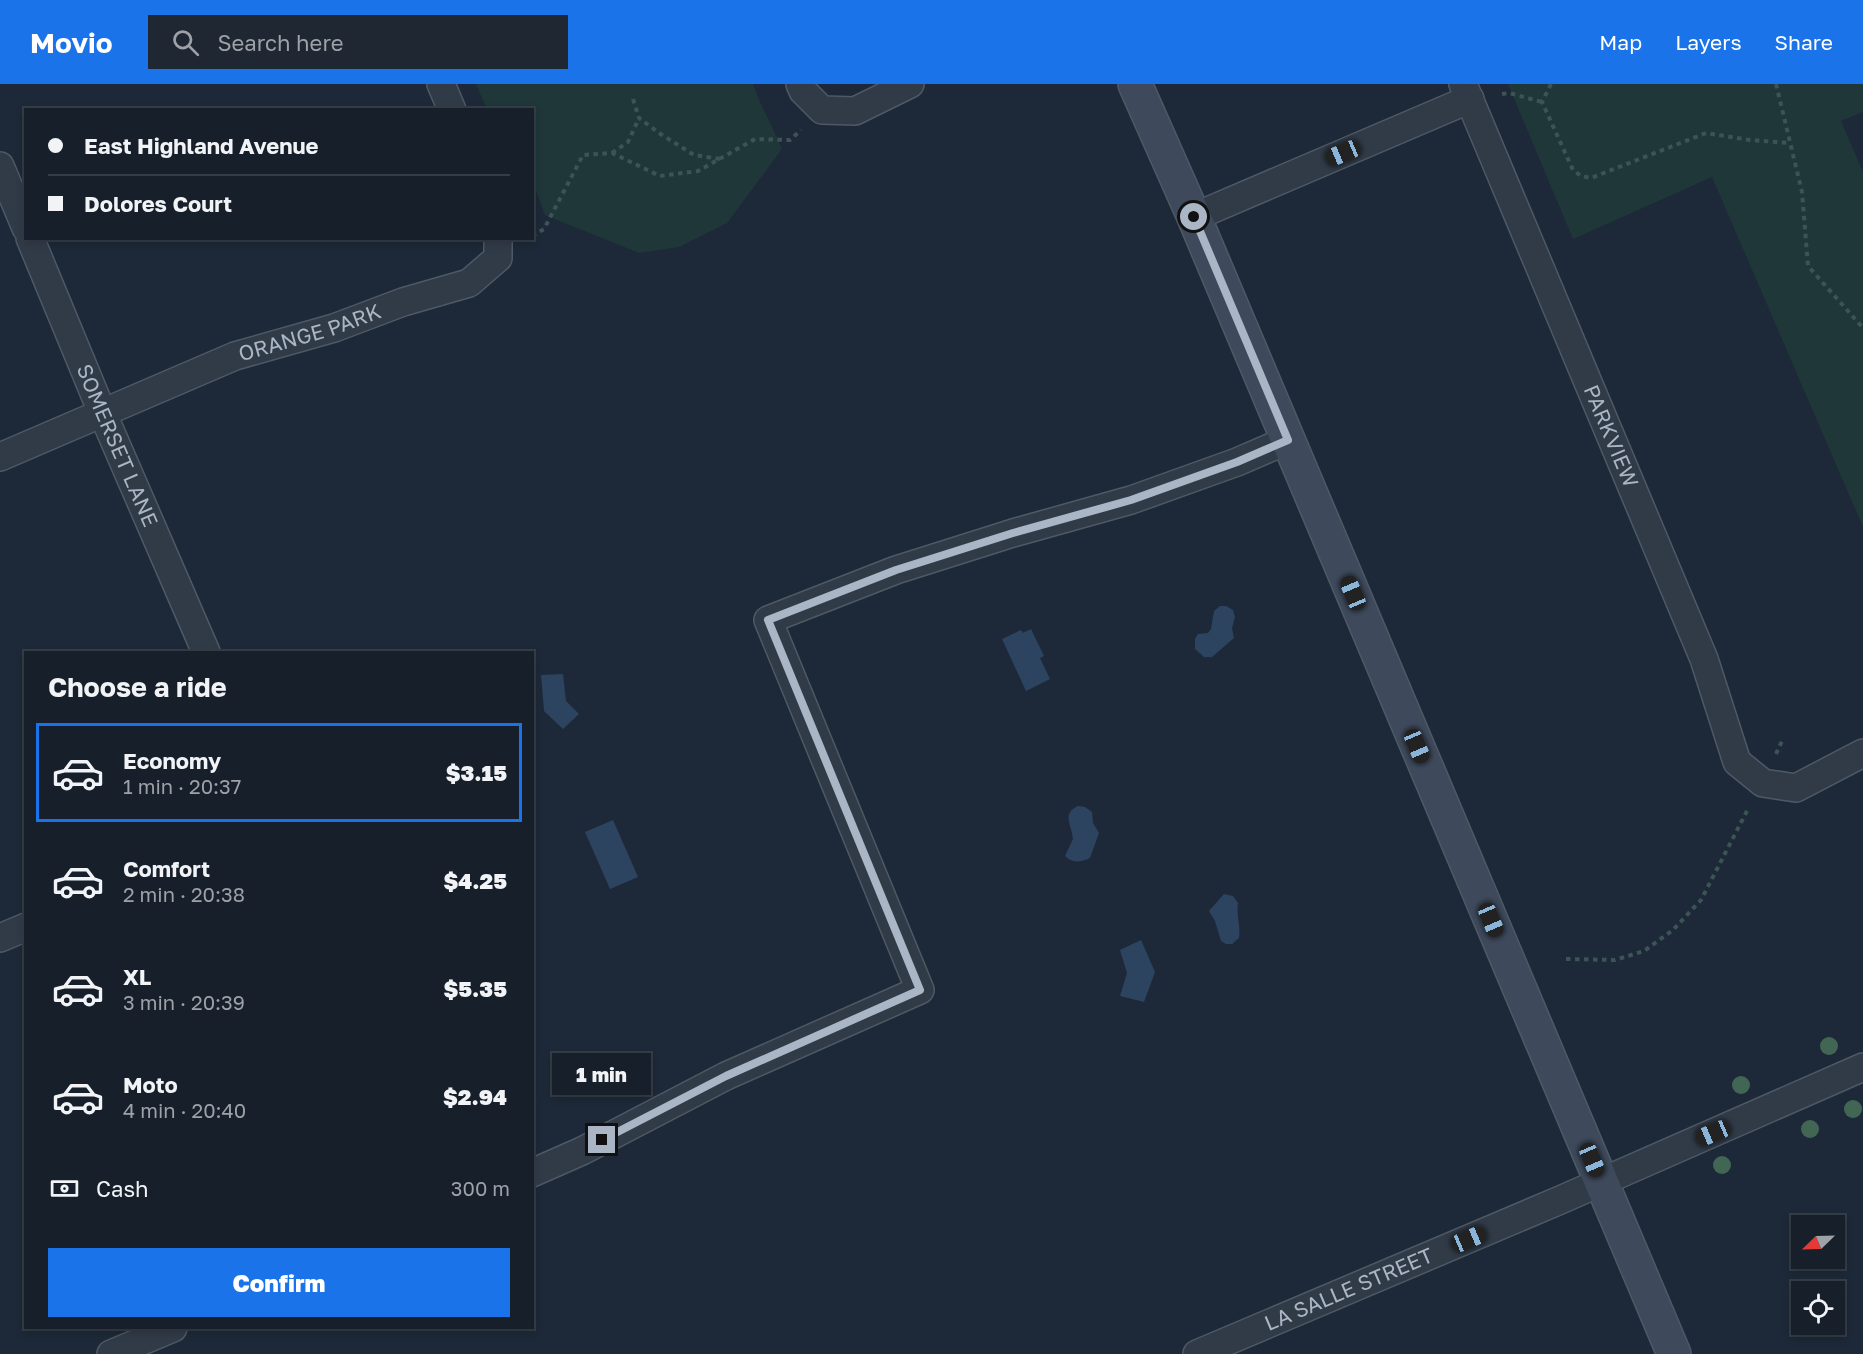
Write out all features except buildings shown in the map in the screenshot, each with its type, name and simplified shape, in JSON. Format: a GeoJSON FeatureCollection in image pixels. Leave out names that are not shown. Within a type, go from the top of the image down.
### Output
{"type":"FeatureCollection","features":[{"type":"Feature","properties":{"kind":"street"},"geometry":{"type":"LineString","coordinates":[[441,84],[451,108]]}},
{"type":"Feature","properties":{"kind":"street"},"geometry":{"type":"LineString","coordinates":[[800,84],[803,91],[822,110],[855,111],[910,84]]}},
{"type":"Feature","properties":{"kind":"street"},"geometry":{"type":"LineString","coordinates":[[1135,84],[1194,217],[1674,1354]]}},
{"type":"Feature","properties":{"kind":"street"},"geometry":{"type":"LineString","coordinates":[[1194,217],[1466,91]]}},
{"type":"Feature","properties":{"kind":"street","name":"PARKVIEW"},"geometry":{"type":"LineString","coordinates":[[1466,91],[1704,659],[1737,762],[1762,783]]}},
{"type":"Feature","properties":{"kind":"street"},"geometry":{"type":"LineString","coordinates":[[0,166],[24,223]]}},
{"type":"Feature","properties":{"kind":"street","name":"SOMERSET LANE"},"geometry":{"type":"LineString","coordinates":[[31,240],[206,651]]}},
{"type":"Feature","properties":{"kind":"street","name":"ORANGE PARK"},"geometry":{"type":"LineString","coordinates":[[0,457],[235,356],[334,328],[403,302],[469,284],[498,258],[498,240]]}},
{"type":"Feature","properties":{"kind":"street"},"geometry":{"type":"LineString","coordinates":[[534,1172],[582,1151],[726,1076],[920,990],[768,620],[896,570],[1013,533],[1131,500],[1237,462],[1288,440]]}},
{"type":"Feature","properties":{"kind":"street"},"geometry":{"type":"LineString","coordinates":[[1762,783],[1796,788],[1863,753]]}},
{"type":"Feature","properties":{"kind":"street"},"geometry":{"type":"LineString","coordinates":[[0,938],[24,928]]}},
{"type":"Feature","properties":{"kind":"street","name":"LA SALLE STREET"},"geometry":{"type":"LineString","coordinates":[[1197,1354],[1602,1182],[1863,1067]]}},
{"type":"Feature","properties":{"kind":"street"},"geometry":{"type":"LineString","coordinates":[[111,1354],[171,1329]]}},
{"type":"Feature","properties":{"kind":"path"},"geometry":{"type":"LineString","coordinates":[[1542,102],[1551,84]]}},
{"type":"Feature","properties":{"kind":"path"},"geometry":{"type":"LineString","coordinates":[[1776,84],[1802,192],[1808,266],[1863,328]]}},
{"type":"Feature","properties":{"kind":"path"},"geometry":{"type":"LineString","coordinates":[[1466,91],[1509,93],[1542,102]]}},
{"type":"Feature","properties":{"kind":"path"},"geometry":{"type":"LineString","coordinates":[[633,99],[639,118],[659,134],[694,155],[720,159]]}},
{"type":"Feature","properties":{"kind":"path"},"geometry":{"type":"LineString","coordinates":[[1542,102],[1573,170],[1581,176],[1591,178],[1706,133],[1790,143]]}},
{"type":"Feature","properties":{"kind":"path"},"geometry":{"type":"LineString","coordinates":[[534,235],[544,229],[583,155],[612,153],[660,176],[698,171],[755,139],[790,140],[822,110]]}},
{"type":"Feature","properties":{"kind":"path"},"geometry":{"type":"LineString","coordinates":[[612,153],[628,142],[639,118]]}},
{"type":"Feature","properties":{"kind":"path"},"geometry":{"type":"LineString","coordinates":[[1566,959],[1615,960],[1644,951],[1673,930],[1701,900],[1782,741]]}},
{"type":"Feature","properties":{"kind":"green space"},"geometry":{"type":"Polygon","coordinates":[[[476,84],[753,84],[782,149],[727,223],[679,247],[639,253],[545,215],[534,186],[534,108],[487,108],[476,84]]]}},
{"type":"Feature","properties":{"kind":"green space"},"geometry":{"type":"Polygon","coordinates":[[[1508,84],[1863,84],[1863,112],[1841,121],[1863,172],[1863,527],[1712,177],[1573,239],[1508,84]]]}},
{"type":"Feature","properties":{"kind":"water"},"geometry":{"type":"Polygon","coordinates":[[[1220,606],[1233,610],[1234,638],[1212,657],[1204,657],[1195,649],[1195,639],[1198,634],[1208,633],[1211,629],[1214,611],[1220,606]]]}},
{"type":"Feature","properties":{"kind":"water"},"geometry":{"type":"Polygon","coordinates":[[[1031,629],[1044,656],[1040,658],[1050,679],[1026,691],[1002,639],[1021,630],[1023,633],[1031,629]]]}},
{"type":"Feature","properties":{"kind":"water"},"geometry":{"type":"Polygon","coordinates":[[[563,674],[566,701],[579,714],[563,729],[544,711],[541,675],[563,674]]]}},
{"type":"Feature","properties":{"kind":"water"},"geometry":{"type":"Polygon","coordinates":[[[1078,806],[1085,807],[1092,812],[1093,823],[1099,833],[1090,858],[1077,862],[1065,856],[1073,839],[1069,816],[1078,806]]]}},
{"type":"Feature","properties":{"kind":"water"},"geometry":{"type":"Polygon","coordinates":[[[613,820],[638,877],[610,889],[585,832],[613,820]]]}},
{"type":"Feature","properties":{"kind":"water"},"geometry":{"type":"Polygon","coordinates":[[[1224,894],[1233,896],[1238,903],[1239,938],[1232,944],[1221,941],[1215,921],[1209,911],[1224,894]]]}},
{"type":"Feature","properties":{"kind":"water"},"geometry":{"type":"Polygon","coordinates":[[[1141,940],[1155,972],[1144,1002],[1120,996],[1127,973],[1120,950],[1141,940]]]}},
{"type":"Feature","properties":{"kind":"route"},"geometry":{"type":"LineString","coordinates":[[602,1140],[726,1076],[920,990],[768,620],[896,570],[1013,533],[1131,500],[1237,462],[1288,440],[1194,217]]}}]}
